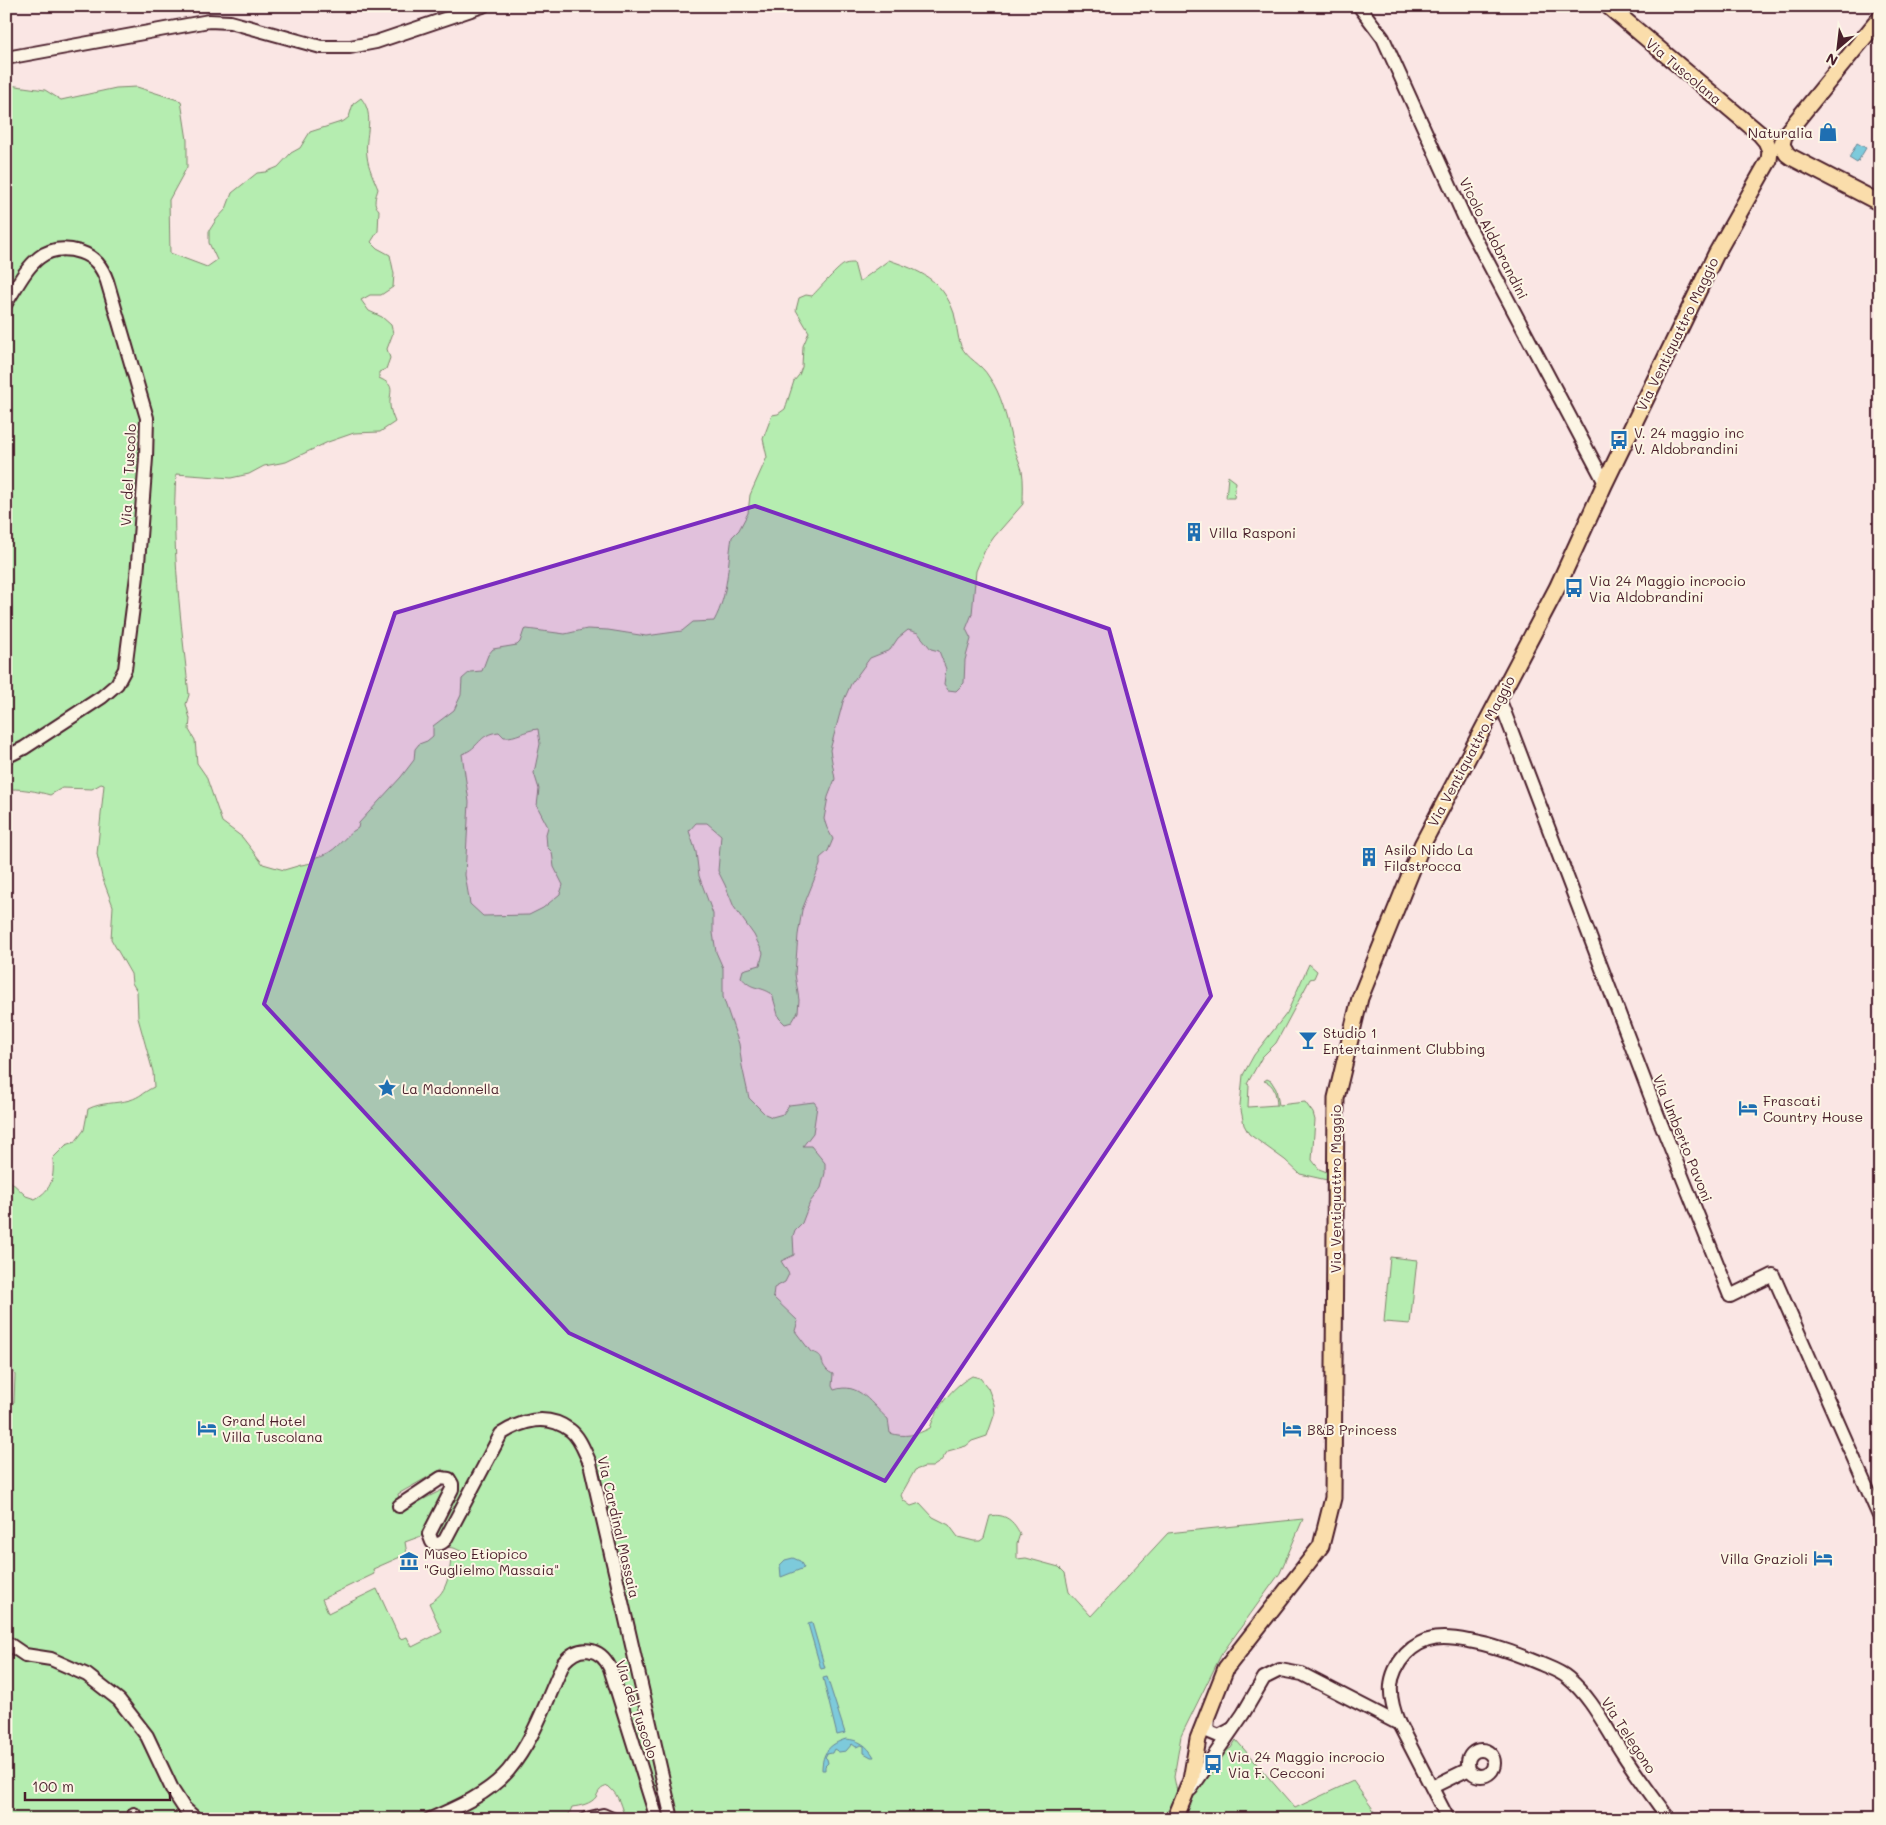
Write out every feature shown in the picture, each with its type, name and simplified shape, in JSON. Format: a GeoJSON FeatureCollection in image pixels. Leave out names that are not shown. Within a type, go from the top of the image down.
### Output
{"type":"FeatureCollection","features":[{"type":"Feature","properties":{"kind":"main road","name":"Via Tuscolana"},"geometry":{"type":"LineString","coordinates":[[1608,6],[1778,145],[1880,203]]}},
{"type":"Feature","properties":{"kind":"main road","name":"Via Ventiquattro Maggio"},"geometry":{"type":"LineString","coordinates":[[1175,1819],[1191,1780],[1198,1739],[1226,1668],[1321,1546],[1333,1498],[1336,1098],[1360,998],[1422,845],[1557,588],[1605,483],[1716,254],[1778,145],[1880,18]]}},
{"type":"Feature","properties":{"kind":"street"},"geometry":{"type":"LineString","coordinates":[[6,58],[209,21],[230,22],[321,47],[350,47],[376,42],[483,6]]}},
{"type":"Feature","properties":{"kind":"street","name":"Vicolo Aldobrandini"},"geometry":{"type":"LineString","coordinates":[[1359,6],[1383,38],[1466,221],[1605,483]]}},
{"type":"Feature","properties":{"kind":"street","name":"Via del Tuscolo"},"geometry":{"type":"LineString","coordinates":[[6,303],[27,270],[47,251],[58,249],[88,254],[103,270],[147,418],[146,458],[137,576],[127,657],[123,674],[117,684],[102,697],[24,748],[6,756]]}},
{"type":"Feature","properties":{"kind":"street","name":"Via Umberto Pavoni"},"geometry":{"type":"LineString","coordinates":[[1499,698],[1658,1116],[1730,1296],[1773,1275],[1880,1518]]}},
{"type":"Feature","properties":{"kind":"street","name":"Via Cardinal Massaia"},"geometry":{"type":"LineString","coordinates":[[399,1506],[441,1478],[449,1479],[452,1489],[429,1534],[432,1542],[442,1543],[501,1434],[517,1424],[536,1420],[554,1422],[572,1431],[590,1463],[672,1819]]}},
{"type":"Feature","properties":{"kind":"street","name":"Via Telegono"},"geometry":{"type":"LineString","coordinates":[[1448,1819],[1399,1724],[1392,1708],[1390,1691],[1393,1674],[1398,1663],[1412,1648],[1426,1639],[1444,1637],[1489,1644],[1518,1654],[1567,1677],[1586,1696],[1604,1720],[1634,1771],[1669,1819]]}},
{"type":"Feature","properties":{"kind":"street"},"geometry":{"type":"LineString","coordinates":[[6,1642],[25,1655],[51,1658],[87,1675],[119,1700],[147,1736],[173,1791],[184,1808],[196,1819]]}},
{"type":"Feature","properties":{"kind":"street","name":"Via del Tuscolo"},"geometry":{"type":"LineString","coordinates":[[430,1819],[464,1804],[507,1772],[526,1746],[564,1662],[570,1656],[585,1650],[601,1655],[610,1668],[657,1819]]}},
{"type":"Feature","properties":{"kind":"street"},"geometry":{"type":"LineString","coordinates":[[1182,1803],[1264,1678],[1280,1670],[1302,1674],[1399,1724]]}},
{"type":"Feature","properties":{"kind":"street"},"geometry":{"type":"LineString","coordinates":[[1208,1714],[1207,1730],[1219,1736],[1232,1729]]}},
{"type":"Feature","properties":{"kind":"street"},"geometry":{"type":"LineString","coordinates":[[1432,1787],[1469,1769]]}},
{"type":"Feature","properties":{"kind":"street"},"geometry":{"type":"LineString","coordinates":[[586,1819],[603,1815],[612,1819]]}},
{"type":"Feature","properties":{"kind":"highlighted area"},"geometry":{"type":"Polygon","coordinates":[[[755,506],[1109,629],[1211,996],[885,1481],[569,1333],[264,1004],[395,613],[755,506]]]}},
{"type":"Feature","properties":{"kind":"green space"},"geometry":{"type":"Polygon","coordinates":[[[9,85],[45,90],[61,100],[116,88],[137,87],[181,101],[187,140],[187,167],[169,200],[170,253],[207,267],[217,260],[209,243],[209,231],[226,209],[232,193],[257,173],[266,172],[278,167],[291,153],[300,148],[310,132],[344,121],[349,117],[353,104],[361,98],[368,112],[366,149],[370,169],[378,189],[375,202],[379,210],[378,231],[371,242],[377,248],[390,255],[394,274],[393,287],[381,295],[370,295],[361,300],[369,311],[382,317],[391,325],[393,333],[387,349],[390,358],[386,369],[379,372],[379,378],[390,386],[390,407],[395,422],[380,432],[354,433],[328,442],[286,462],[264,466],[249,474],[231,478],[176,474],[176,557],[189,695],[186,704],[190,719],[189,730],[195,740],[197,763],[206,776],[222,822],[242,837],[263,864],[284,870],[312,863],[316,857],[323,856],[334,849],[358,828],[359,823],[414,760],[415,749],[419,744],[433,736],[433,726],[454,710],[461,695],[462,679],[470,672],[482,671],[488,655],[493,649],[517,645],[524,630],[565,634],[587,629],[608,630],[646,636],[682,631],[693,622],[714,621],[725,590],[732,537],[739,530],[748,513],[750,495],[767,457],[763,439],[772,415],[778,414],[785,409],[794,381],[802,367],[803,346],[809,332],[796,310],[799,298],[806,295],[812,296],[845,264],[854,263],[859,282],[889,260],[911,268],[929,278],[943,292],[954,313],[961,346],[967,355],[986,372],[1000,398],[1013,446],[1022,470],[1023,504],[994,537],[985,550],[976,571],[972,614],[966,629],[971,639],[965,660],[964,683],[956,691],[948,690],[944,684],[946,669],[939,651],[931,649],[918,633],[908,630],[898,638],[890,650],[870,658],[851,684],[843,702],[830,750],[835,779],[828,797],[824,819],[833,839],[828,851],[820,858],[820,865],[802,910],[795,974],[799,1000],[798,1012],[792,1022],[785,1024],[779,1018],[772,994],[752,986],[741,977],[743,970],[760,965],[763,953],[754,935],[734,907],[718,871],[721,835],[707,823],[696,823],[689,831],[696,852],[699,876],[713,914],[716,952],[723,968],[723,997],[739,1044],[749,1098],[765,1114],[772,1117],[783,1114],[789,1105],[814,1102],[817,1106],[813,1133],[803,1146],[811,1146],[825,1163],[825,1173],[821,1188],[810,1202],[802,1223],[795,1230],[793,1236],[794,1255],[781,1261],[789,1274],[785,1282],[774,1288],[773,1297],[798,1321],[795,1331],[811,1352],[819,1355],[826,1369],[833,1374],[832,1386],[834,1390],[851,1389],[864,1396],[888,1419],[890,1433],[910,1435],[930,1428],[946,1398],[972,1376],[980,1378],[988,1388],[994,1404],[995,1413],[987,1436],[972,1441],[966,1446],[948,1451],[940,1462],[932,1467],[915,1470],[901,1495],[903,1500],[911,1506],[920,1503],[933,1517],[949,1525],[958,1537],[974,1541],[980,1541],[984,1538],[990,1516],[1005,1517],[1015,1525],[1020,1534],[1017,1543],[1017,1559],[1026,1558],[1059,1567],[1065,1573],[1069,1592],[1091,1616],[1168,1533],[1303,1519],[1280,1573],[1221,1655],[1181,1736],[1174,1777],[1178,1797],[1161,1819],[627,1819],[618,1798],[608,1786],[600,1790],[591,1801],[572,1807],[567,1819],[6,1819],[6,1407],[14,1402],[15,1375],[8,1362],[10,1351],[6,1340],[6,1177],[26,1196],[35,1199],[49,1187],[53,1171],[53,1158],[66,1145],[75,1142],[84,1130],[88,1109],[98,1105],[130,1100],[154,1087],[153,1072],[138,1018],[137,991],[132,983],[131,974],[111,939],[113,906],[102,877],[97,854],[104,785],[101,784],[92,789],[62,788],[50,795],[22,789],[6,790],[6,87],[9,85]],[[538,729],[508,737],[504,737],[499,732],[492,733],[462,754],[469,802],[465,875],[470,904],[483,916],[529,915],[543,908],[560,894],[563,885],[554,867],[552,852],[547,847],[546,834],[548,827],[537,806],[539,789],[534,773],[540,744],[538,729]],[[442,1469],[398,1494],[402,1514],[406,1508],[450,1486],[453,1477],[442,1469]],[[424,1535],[405,1542],[407,1554],[373,1569],[374,1574],[322,1599],[328,1613],[377,1589],[400,1639],[407,1637],[412,1647],[442,1632],[429,1603],[440,1595],[446,1584],[451,1559],[465,1553],[454,1548],[445,1547],[424,1535]]]}},
{"type":"Feature","properties":{"kind":"green space"},"geometry":{"type":"Polygon","coordinates":[[[1228,476],[1236,482],[1234,498],[1226,498],[1228,476]]]}},
{"type":"Feature","properties":{"kind":"green space"},"geometry":{"type":"Polygon","coordinates":[[[1309,964],[1317,971],[1314,978],[1310,979],[1276,1043],[1262,1057],[1247,1084],[1249,1085],[1248,1107],[1277,1105],[1273,1087],[1264,1081],[1267,1079],[1271,1081],[1276,1089],[1279,1105],[1305,1102],[1313,1113],[1315,1120],[1312,1160],[1319,1169],[1327,1172],[1327,1180],[1300,1174],[1285,1160],[1249,1134],[1244,1125],[1240,1105],[1243,1075],[1254,1055],[1287,1013],[1309,964]]]}},
{"type":"Feature","properties":{"kind":"green space"},"geometry":{"type":"Polygon","coordinates":[[[1390,1257],[1417,1260],[1410,1324],[1384,1322],[1390,1257]]]}},
{"type":"Feature","properties":{"kind":"green space"},"geometry":{"type":"Polygon","coordinates":[[[1236,1740],[1295,1808],[1353,1781],[1380,1819],[1179,1819],[1222,1753],[1231,1748],[1236,1740]]]}},
{"type":"Feature","properties":{"kind":"water"},"geometry":{"type":"Polygon","coordinates":[[[1857,143],[1866,148],[1857,163],[1849,158],[1857,143]]]}},
{"type":"Feature","properties":{"kind":"water"},"geometry":{"type":"Polygon","coordinates":[[[793,1558],[800,1561],[804,1568],[781,1577],[780,1565],[785,1560],[793,1558]]]}},
{"type":"Feature","properties":{"kind":"water"},"geometry":{"type":"Polygon","coordinates":[[[812,1623],[825,1668],[821,1669],[808,1624],[812,1623]]]}},
{"type":"Feature","properties":{"kind":"water"},"geometry":{"type":"Polygon","coordinates":[[[827,1677],[845,1733],[837,1735],[823,1678],[827,1677]]]}},
{"type":"Feature","properties":{"kind":"water"},"geometry":{"type":"Polygon","coordinates":[[[846,1739],[862,1744],[869,1749],[874,1757],[864,1753],[864,1746],[856,1747],[852,1744],[846,1751],[839,1752],[834,1749],[832,1753],[827,1754],[825,1757],[828,1763],[825,1766],[825,1770],[822,1770],[823,1759],[828,1750],[846,1739]]]}},
{"type":"Feature","properties":{"kind":"place","name":"Naturalia"},"geometry":{"type":"Point","coordinates":[1828,132]}},
{"type":"Feature","properties":{"kind":"place","name":"V. 24 maggio inc V. Aldobrandini"},"geometry":{"type":"Point","coordinates":[1619,440]}},
{"type":"Feature","properties":{"kind":"place","name":"Villa Rasponi"},"geometry":{"type":"Point","coordinates":[1194,532]}},
{"type":"Feature","properties":{"kind":"place","name":"Via 24 Maggio incrocio Via Aldobrandini"},"geometry":{"type":"Point","coordinates":[1574,588]}},
{"type":"Feature","properties":{"kind":"place","name":"Asilo Nido La Filastrocca"},"geometry":{"type":"Point","coordinates":[1369,857]}},
{"type":"Feature","properties":{"kind":"place","name":"Studio 1 Entertainment Clubbing"},"geometry":{"type":"Point","coordinates":[1308,1040]}},
{"type":"Feature","properties":{"kind":"place","name":"La Madonnella"},"geometry":{"type":"Point","coordinates":[387,1088]}},
{"type":"Feature","properties":{"kind":"place","name":"Frascati Country House"},"geometry":{"type":"Point","coordinates":[1748,1108]}},
{"type":"Feature","properties":{"kind":"place","name":"Grand Hotel Villa Tuscolana"},"geometry":{"type":"Point","coordinates":[207,1428]}},
{"type":"Feature","properties":{"kind":"place","name":"B&B Princess"},"geometry":{"type":"Point","coordinates":[1292,1429]}},
{"type":"Feature","properties":{"kind":"place","name":"Villa Grazioli"},"geometry":{"type":"Point","coordinates":[1823,1558]}},
{"type":"Feature","properties":{"kind":"place","name":"Museo Etiopico \"Guglielmo Massaia\""},"geometry":{"type":"Point","coordinates":[409,1561]}},
{"type":"Feature","properties":{"kind":"place","name":"Via 24 Maggio incrocio Via F. Cecconi"},"geometry":{"type":"Point","coordinates":[1213,1764]}}]}
